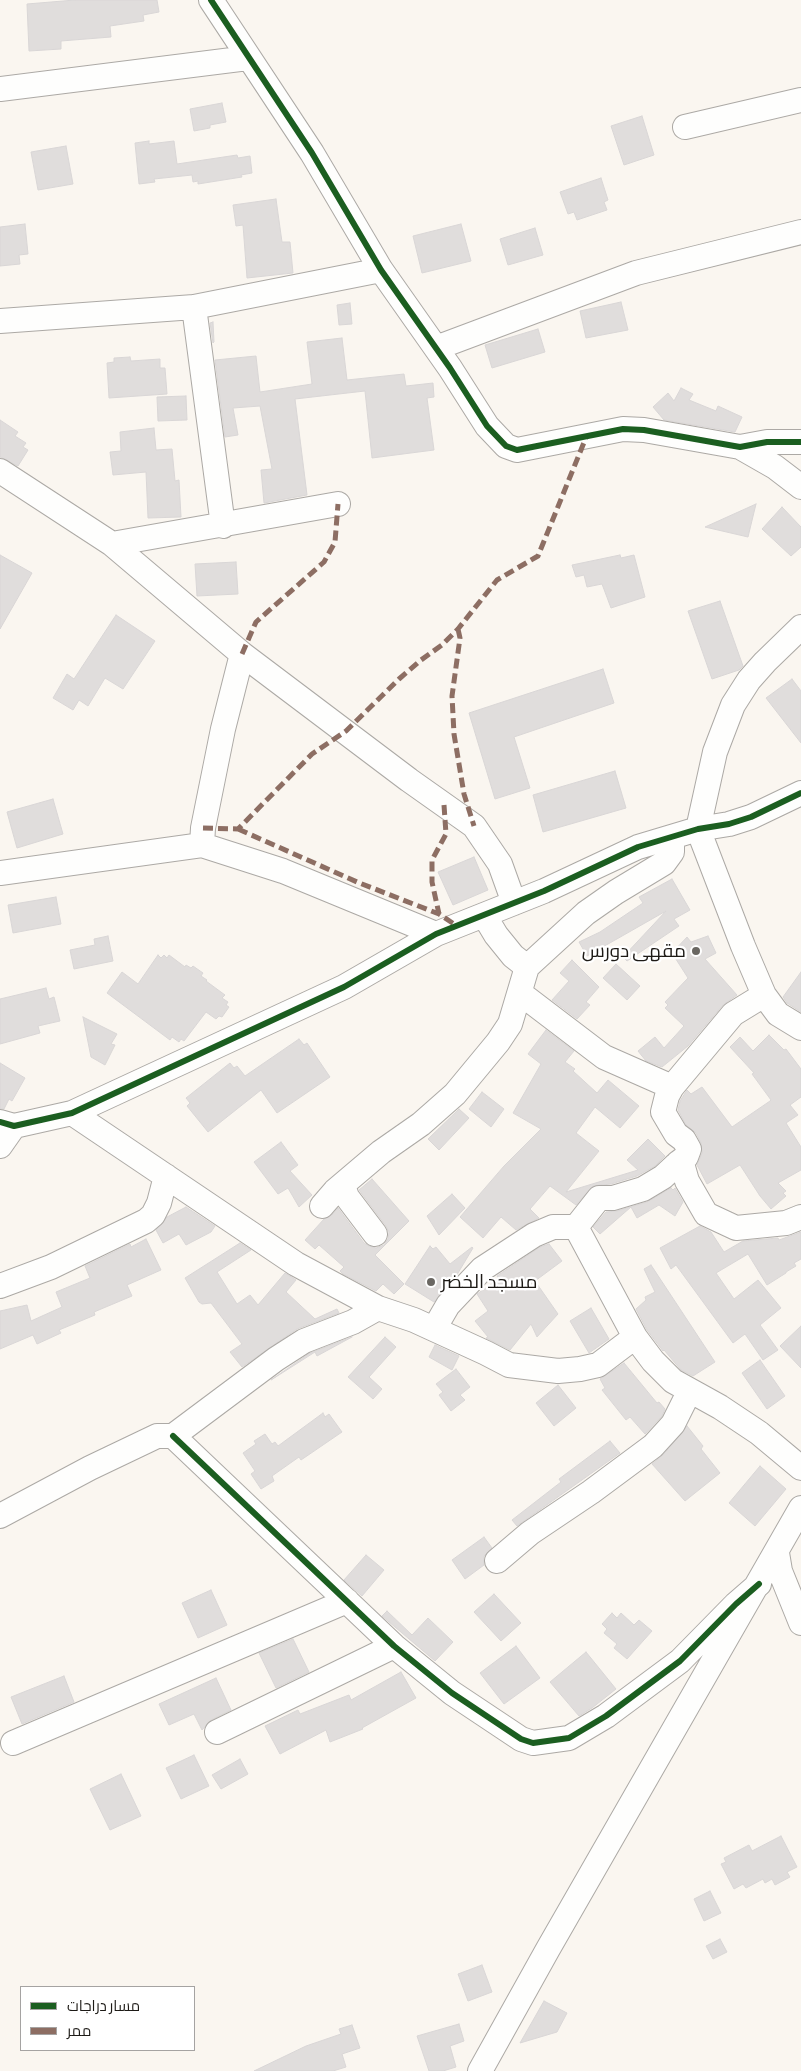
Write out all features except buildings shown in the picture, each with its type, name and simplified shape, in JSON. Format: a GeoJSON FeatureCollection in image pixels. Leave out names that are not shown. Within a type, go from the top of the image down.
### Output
{"type":"FeatureCollection","features":[{"type":"Feature","properties":{"kind":"street"},"geometry":{"type":"LineString","coordinates":[[211,0],[312,153],[381,270],[496,437],[506,446],[518,450],[623,429],[644,430],[740,447],[775,467],[801,487]]}},
{"type":"Feature","properties":{"kind":"street"},"geometry":{"type":"LineString","coordinates":[[0,89],[248,58]]}},
{"type":"Feature","properties":{"kind":"street"},"geometry":{"type":"LineString","coordinates":[[685,127],[801,100]]}},
{"type":"Feature","properties":{"kind":"street"},"geometry":{"type":"LineString","coordinates":[[436,348],[636,273],[801,232]]}},
{"type":"Feature","properties":{"kind":"street"},"geometry":{"type":"LineString","coordinates":[[0,321],[194,307],[381,270]]}},
{"type":"Feature","properties":{"kind":"street"},"geometry":{"type":"LineString","coordinates":[[194,307],[223,526]]}},
{"type":"Feature","properties":{"kind":"street"},"geometry":{"type":"LineString","coordinates":[[740,447],[767,442],[801,442]]}},
{"type":"Feature","properties":{"kind":"street"},"geometry":{"type":"LineString","coordinates":[[0,470],[112,544],[242,654],[409,780],[474,826],[500,864],[514,902]]}},
{"type":"Feature","properties":{"kind":"street"},"geometry":{"type":"LineString","coordinates":[[112,544],[223,526],[338,504]]}},
{"type":"Feature","properties":{"kind":"street"},"geometry":{"type":"LineString","coordinates":[[801,628],[749,680],[733,705],[715,752],[698,829],[743,946],[764,994],[778,1014],[801,1028]]}},
{"type":"Feature","properties":{"kind":"street"},"geometry":{"type":"LineString","coordinates":[[202,845],[203,828],[223,729],[242,654]]}},
{"type":"Feature","properties":{"kind":"street"},"geometry":{"type":"LineString","coordinates":[[0,1146],[7,1124],[72,1112],[344,987],[436,934],[484,915],[638,847],[698,829],[729,824],[751,817],[801,793]]}},
{"type":"Feature","properties":{"kind":"street"},"geometry":{"type":"LineString","coordinates":[[322,1206],[381,1152],[422,1124],[455,1094],[498,1042],[510,1024],[527,967],[563,932],[586,913],[664,863],[672,852],[672,846],[668,838]]}},
{"type":"Feature","properties":{"kind":"street"},"geometry":{"type":"LineString","coordinates":[[0,873],[202,845],[282,871],[436,934]]}},
{"type":"Feature","properties":{"kind":"street"},"geometry":{"type":"LineString","coordinates":[[484,915],[496,935],[513,956],[527,967]]}},
{"type":"Feature","properties":{"kind":"street"},"geometry":{"type":"LineString","coordinates":[[520,993],[604,1057],[672,1087]]}},
{"type":"Feature","properties":{"kind":"street"},"geometry":{"type":"LineString","coordinates":[[576,1227],[598,1198],[613,1198],[643,1189],[663,1177],[686,1157],[689,1149],[684,1140],[676,1134],[663,1112],[667,1096],[672,1087],[734,1014],[764,994]]}},
{"type":"Feature","properties":{"kind":"street"},"geometry":{"type":"LineString","coordinates":[[72,1112],[296,1264],[378,1308],[434,1329],[486,1352],[509,1365],[558,1371],[580,1369],[598,1364],[635,1337]]}},
{"type":"Feature","properties":{"kind":"street"},"geometry":{"type":"LineString","coordinates":[[678,1163],[683,1167],[687,1181],[706,1214],[736,1228],[786,1223],[801,1217]]}},
{"type":"Feature","properties":{"kind":"street"},"geometry":{"type":"LineString","coordinates":[[0,1286],[51,1267],[146,1221],[153,1215],[159,1203],[166,1176]]}},
{"type":"Feature","properties":{"kind":"street"},"geometry":{"type":"LineString","coordinates":[[343,1186],[347,1197],[375,1234]]}},
{"type":"Feature","properties":{"kind":"street"},"geometry":{"type":"LineString","coordinates":[[434,1329],[448,1305],[482,1269],[553,1227],[576,1227]]}},
{"type":"Feature","properties":{"kind":"street"},"geometry":{"type":"LineString","coordinates":[[576,1227],[635,1337],[673,1381],[759,1433],[801,1468]]}},
{"type":"Feature","properties":{"kind":"street"},"geometry":{"type":"LineString","coordinates":[[0,1516],[90,1468],[158,1436],[173,1436],[276,1359],[304,1341],[353,1322],[378,1308]]}},
{"type":"Feature","properties":{"kind":"street"},"geometry":{"type":"LineString","coordinates":[[497,1561],[530,1533],[591,1492],[653,1446],[673,1424],[689,1392]]}},
{"type":"Feature","properties":{"kind":"street"},"geometry":{"type":"LineString","coordinates":[[173,1436],[394,1646],[452,1693],[521,1739],[534,1743],[569,1738],[606,1716],[680,1661],[736,1604],[759,1584]]}},
{"type":"Feature","properties":{"kind":"street"},"geometry":{"type":"LineString","coordinates":[[461,2071],[484,2065],[548,1949],[777,1553],[801,1508]]}},
{"type":"Feature","properties":{"kind":"street"},"geometry":{"type":"LineString","coordinates":[[777,1553],[783,1578],[801,1623]]}},
{"type":"Feature","properties":{"kind":"street"},"geometry":{"type":"LineString","coordinates":[[13,1743],[347,1601]]}},
{"type":"Feature","properties":{"kind":"street"},"geometry":{"type":"LineString","coordinates":[[217,1732],[394,1646]]}},
{"type":"Feature","properties":{"kind":"marked path"},"geometry":{"type":"LineString","coordinates":[[203,828],[238,829],[312,754],[346,731],[399,679],[442,645],[458,629],[497,580],[538,556],[587,435]]}},
{"type":"Feature","properties":{"kind":"marked path"},"geometry":{"type":"LineString","coordinates":[[242,654],[256,622],[324,562],[335,542],[338,504]]}},
{"type":"Feature","properties":{"kind":"marked path"},"geometry":{"type":"LineString","coordinates":[[458,629],[460,638],[452,696],[454,734],[464,794],[474,826]]}},
{"type":"Feature","properties":{"kind":"marked path"},"geometry":{"type":"LineString","coordinates":[[444,805],[446,834],[432,860],[432,882],[439,914],[457,926]]}},
{"type":"Feature","properties":{"kind":"marked path"},"geometry":{"type":"LineString","coordinates":[[238,829],[357,882],[439,914]]}},
{"type":"Feature","properties":{"kind":"cycle path"},"geometry":{"type":"LineString","coordinates":[[211,0],[312,153],[381,270],[450,368],[487,426],[506,446],[517,450],[623,429],[644,430],[740,447],[767,442],[801,442]]}},
{"type":"Feature","properties":{"kind":"cycle path"},"geometry":{"type":"LineString","coordinates":[[0,1122],[14,1126],[72,1113],[344,987],[436,934],[544,891],[638,847],[698,829],[729,824],[751,817],[801,793]]}},
{"type":"Feature","properties":{"kind":"cycle path"},"geometry":{"type":"LineString","coordinates":[[173,1436],[394,1646],[452,1693],[521,1739],[533,1743],[569,1738],[606,1716],[680,1661],[736,1604],[759,1584]]}},
{"type":"Feature","properties":{"kind":"place","name":"مقهى دورس"},"geometry":{"type":"Point","coordinates":[696,951]}},
{"type":"Feature","properties":{"kind":"place","name":"مسجد الخضر"},"geometry":{"type":"Point","coordinates":[431,1282]}}]}
